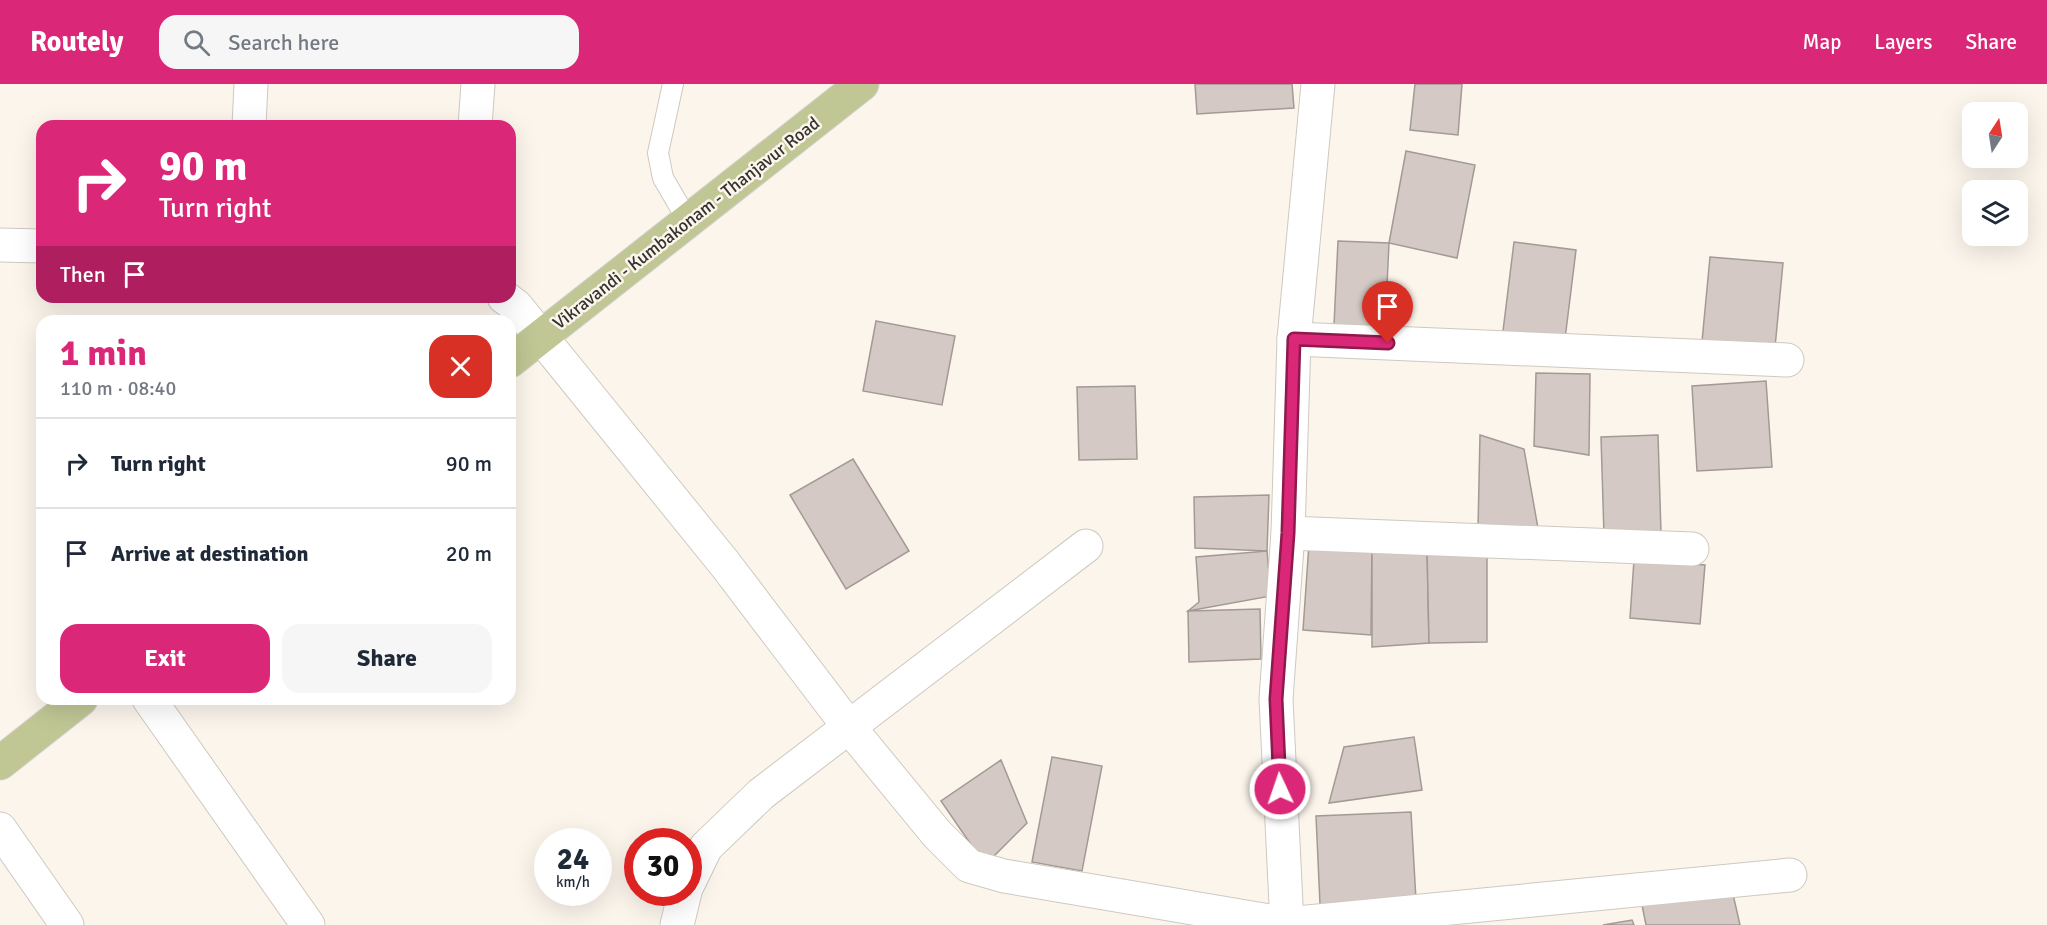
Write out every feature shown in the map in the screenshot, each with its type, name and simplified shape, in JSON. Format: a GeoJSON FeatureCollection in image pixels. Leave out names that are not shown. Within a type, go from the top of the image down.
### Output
{"type":"FeatureCollection","features":[{"type":"Feature","properties":{"kind":"main road","name":"Vikravandi - Kumbakonam - Thanjavur Road"},"geometry":{"type":"LineString","coordinates":[[516,356],[862,84]]}},
{"type":"Feature","properties":{"kind":"main road"},"geometry":{"type":"LineString","coordinates":[[0,763],[73,705]]}},
{"type":"Feature","properties":{"kind":"street"},"geometry":{"type":"LineString","coordinates":[[249,120],[251,84]]}},
{"type":"Feature","properties":{"kind":"street"},"geometry":{"type":"LineString","coordinates":[[475,120],[478,84]]}},
{"type":"Feature","properties":{"kind":"street"},"geometry":{"type":"LineString","coordinates":[[1287,924],[1276,699],[1288,533],[1294,339],[1318,84]]}},
{"type":"Feature","properties":{"kind":"street"},"geometry":{"type":"LineString","coordinates":[[0,245],[36,246]]}},
{"type":"Feature","properties":{"kind":"street"},"geometry":{"type":"LineString","coordinates":[[512,303],[725,564],[849,727],[937,834],[969,866],[1004,876],[1287,924],[1790,875]]}},
{"type":"Feature","properties":{"kind":"street"},"geometry":{"type":"LineString","coordinates":[[1294,339],[1787,360]]}},
{"type":"Feature","properties":{"kind":"street"},"geometry":{"type":"LineString","coordinates":[[1288,533],[1692,549]]}},
{"type":"Feature","properties":{"kind":"street"},"geometry":{"type":"LineString","coordinates":[[702,855],[706,847],[761,795],[1086,546]]}},
{"type":"Feature","properties":{"kind":"street"},"geometry":{"type":"LineString","coordinates":[[153,705],[308,925]]}},
{"type":"Feature","properties":{"kind":"street"},"geometry":{"type":"LineString","coordinates":[[0,829],[67,925]]}},
{"type":"Feature","properties":{"kind":"street"},"geometry":{"type":"LineString","coordinates":[[677,925],[682,906]]}},
{"type":"Feature","properties":{"kind":"lane"},"geometry":{"type":"LineString","coordinates":[[673,84],[658,153],[663,178],[688,221]]}},
{"type":"Feature","properties":{"kind":"building"},"geometry":{"type":"Polygon","coordinates":[[[1195,84],[1292,84],[1294,108],[1197,114],[1195,84]]]}},
{"type":"Feature","properties":{"kind":"building"},"geometry":{"type":"Polygon","coordinates":[[[1415,84],[1462,84],[1458,135],[1410,130],[1415,84]]]}},
{"type":"Feature","properties":{"kind":"building"},"geometry":{"type":"Polygon","coordinates":[[[1406,151],[1475,165],[1457,258],[1389,243],[1406,151]]]}},
{"type":"Feature","properties":{"kind":"building"},"geometry":{"type":"Polygon","coordinates":[[[1338,241],[1389,243],[1385,328],[1334,325],[1338,241]]]}},
{"type":"Feature","properties":{"kind":"building"},"geometry":{"type":"Polygon","coordinates":[[[1514,242],[1576,250],[1564,347],[1502,339],[1514,242]]]}},
{"type":"Feature","properties":{"kind":"building"},"geometry":{"type":"Polygon","coordinates":[[[1710,257],[1783,263],[1774,358],[1701,352],[1710,257]]]}},
{"type":"Feature","properties":{"kind":"building"},"geometry":{"type":"Polygon","coordinates":[[[876,321],[955,336],[942,405],[863,391],[876,321]]]}},
{"type":"Feature","properties":{"kind":"building"},"geometry":{"type":"Polygon","coordinates":[[[1536,373],[1590,374],[1589,455],[1534,446],[1536,373]]]}},
{"type":"Feature","properties":{"kind":"building"},"geometry":{"type":"Polygon","coordinates":[[[1766,381],[1772,467],[1697,471],[1692,386],[1766,381]]]}},
{"type":"Feature","properties":{"kind":"building"},"geometry":{"type":"Polygon","coordinates":[[[1135,386],[1137,459],[1079,460],[1077,387],[1135,386]]]}},
{"type":"Feature","properties":{"kind":"building"},"geometry":{"type":"Polygon","coordinates":[[[1480,435],[1524,449],[1539,534],[1478,529],[1480,435]]]}},
{"type":"Feature","properties":{"kind":"building"},"geometry":{"type":"Polygon","coordinates":[[[1658,435],[1661,533],[1604,535],[1601,437],[1658,435]]]}},
{"type":"Feature","properties":{"kind":"building"},"geometry":{"type":"Polygon","coordinates":[[[853,459],[909,551],[846,589],[790,495],[853,459]]]}},
{"type":"Feature","properties":{"kind":"building"},"geometry":{"type":"Polygon","coordinates":[[[1269,495],[1267,551],[1195,548],[1194,497],[1269,495]]]}},
{"type":"Feature","properties":{"kind":"building"},"geometry":{"type":"Polygon","coordinates":[[[1309,544],[1372,545],[1371,635],[1303,630],[1309,544]]]}},
{"type":"Feature","properties":{"kind":"building"},"geometry":{"type":"Polygon","coordinates":[[[1372,545],[1427,548],[1429,643],[1372,647],[1372,545]]]}},
{"type":"Feature","properties":{"kind":"building"},"geometry":{"type":"Polygon","coordinates":[[[1427,548],[1487,555],[1487,642],[1429,643],[1427,548]]]}},
{"type":"Feature","properties":{"kind":"building"},"geometry":{"type":"Polygon","coordinates":[[[1267,551],[1271,596],[1188,611],[1199,602],[1196,557],[1267,551]]]}},
{"type":"Feature","properties":{"kind":"building"},"geometry":{"type":"Polygon","coordinates":[[[1634,560],[1705,565],[1700,624],[1630,618],[1634,560]]]}},
{"type":"Feature","properties":{"kind":"building"},"geometry":{"type":"Polygon","coordinates":[[[1260,609],[1261,659],[1189,662],[1188,611],[1260,609]]]}},
{"type":"Feature","properties":{"kind":"building"},"geometry":{"type":"Polygon","coordinates":[[[1414,737],[1422,790],[1329,803],[1344,747],[1414,737]]]}},
{"type":"Feature","properties":{"kind":"building"},"geometry":{"type":"Polygon","coordinates":[[[1052,757],[1102,766],[1082,871],[1032,862],[1052,757]]]}},
{"type":"Feature","properties":{"kind":"building"},"geometry":{"type":"Polygon","coordinates":[[[1001,760],[1027,823],[985,865],[941,801],[1001,760]]]}},
{"type":"Feature","properties":{"kind":"building"},"geometry":{"type":"Polygon","coordinates":[[[1411,812],[1416,900],[1320,904],[1316,816],[1411,812]]]}},
{"type":"Feature","properties":{"kind":"building"},"geometry":{"type":"Polygon","coordinates":[[[1730,881],[1740,925],[1646,925],[1641,900],[1730,881]]]}},
{"type":"Feature","properties":{"kind":"building"},"geometry":{"type":"Polygon","coordinates":[[[1632,920],[1634,925],[1603,925],[1632,920]]]}},
{"type":"Feature","properties":{"kind":"route"},"geometry":{"type":"LineString","coordinates":[[1280,789],[1276,699],[1288,533],[1294,339],[1388,343]]}}]}
